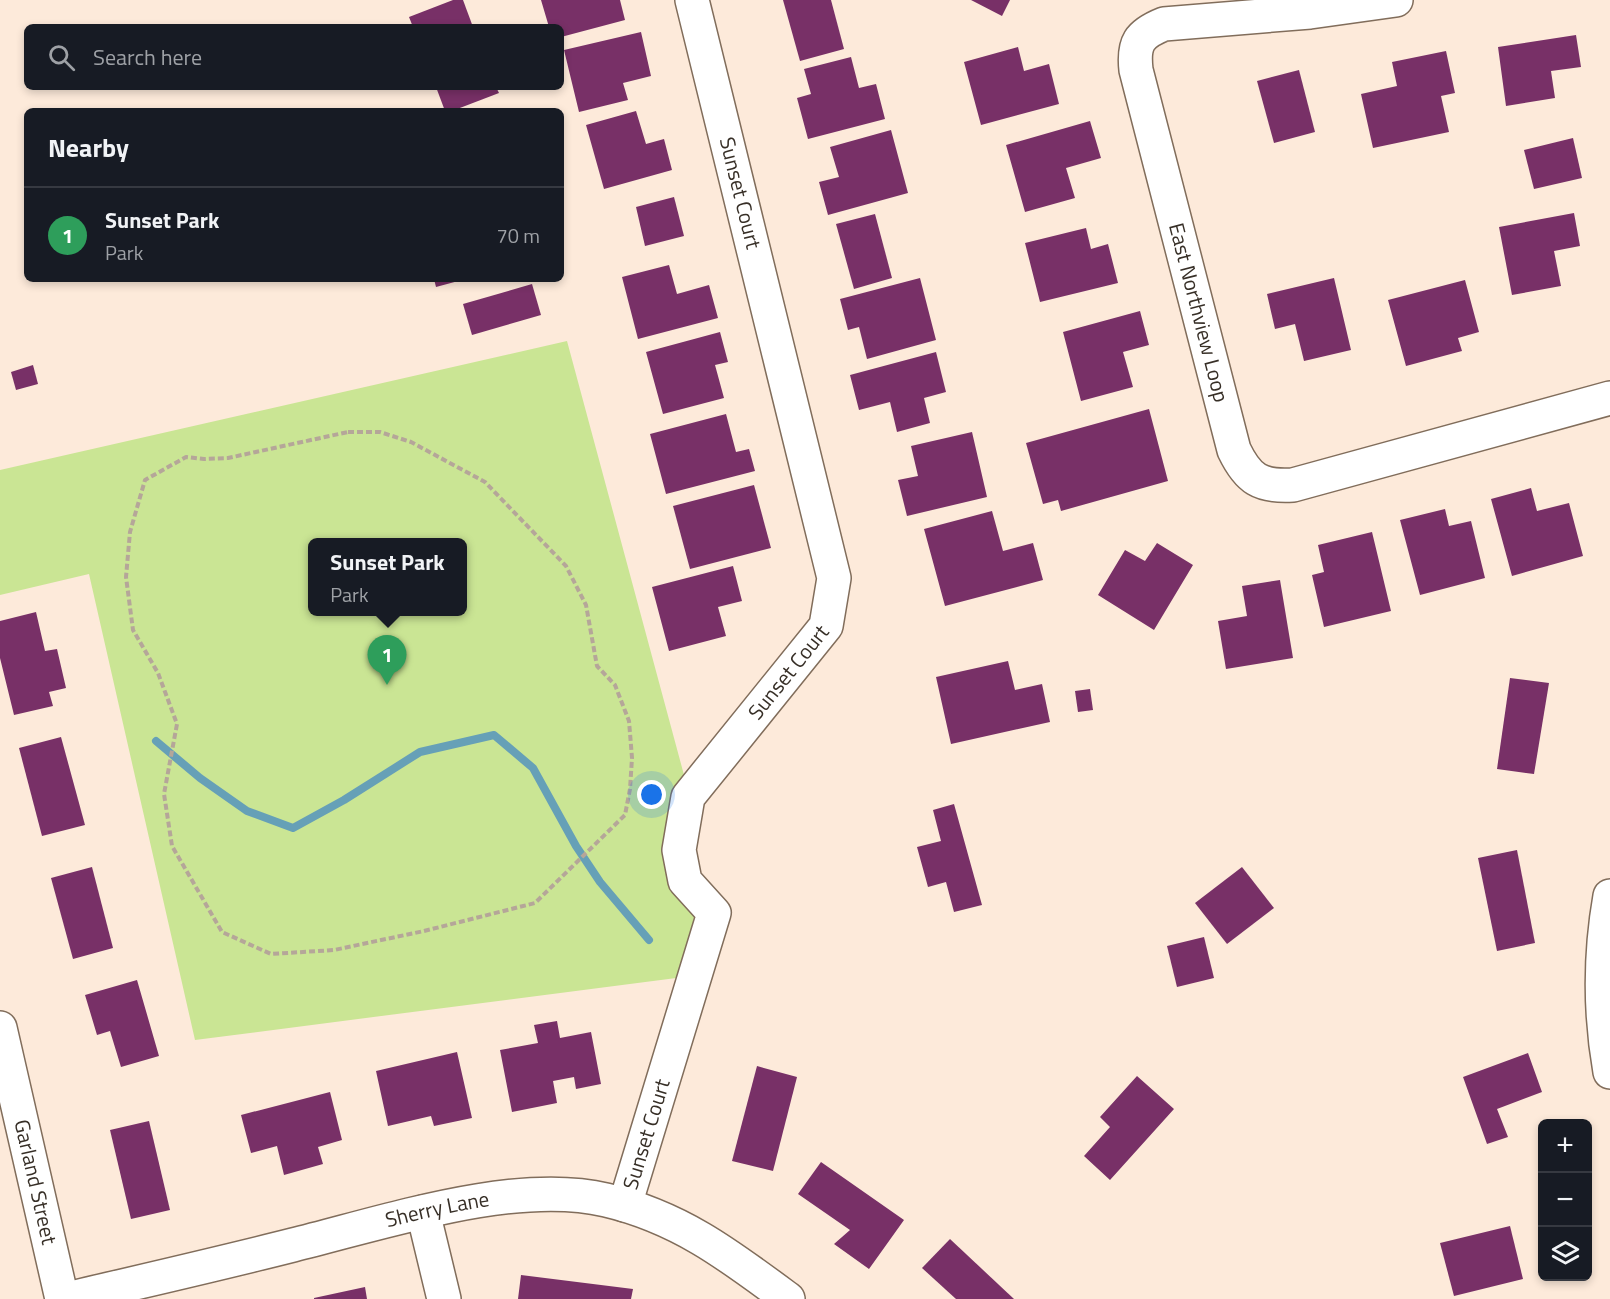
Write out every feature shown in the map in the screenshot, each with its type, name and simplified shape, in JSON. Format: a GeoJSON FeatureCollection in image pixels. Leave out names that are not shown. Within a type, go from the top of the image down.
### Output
{"type":"FeatureCollection","features":[{"type":"Feature","properties":{"kind":"street","name":"Sunset Court"},"geometry":{"type":"LineString","coordinates":[[625,1205],[714,912],[685,880],[679,850],[688,798],[826,626],[834,578],[692,0]]}},
{"type":"Feature","properties":{"kind":"street","name":"East Northview Loop"},"geometry":{"type":"LineString","coordinates":[[1396,0],[1310,12],[1164,24],[1148,30],[1138,41],[1134,55],[1136,70],[1234,450],[1243,468],[1256,480],[1274,486],[1293,485],[1610,398]]}},
{"type":"Feature","properties":{"kind":"street"},"geometry":{"type":"LineString","coordinates":[[1610,896],[1603,963],[1610,1072]]}},
{"type":"Feature","properties":{"kind":"street","name":"Garland Street"},"geometry":{"type":"LineString","coordinates":[[0,1028],[62,1299]]}},
{"type":"Feature","properties":{"kind":"street","name":"Sherry Lane"},"geometry":{"type":"LineString","coordinates":[[67,1299],[423,1212],[532,1194],[603,1199],[668,1220],[701,1238],[788,1299]]}},
{"type":"Feature","properties":{"kind":"street"},"geometry":{"type":"LineString","coordinates":[[423,1212],[444,1299]]}},
{"type":"Feature","properties":{"kind":"path"},"geometry":{"type":"LineString","coordinates":[[348,432],[380,432],[411,442],[485,482],[566,566],[586,605],[597,666],[615,686],[628,721],[632,758],[625,815],[535,903],[424,931],[334,950],[271,954],[222,932],[172,846],[164,794],[177,724],[158,673],[134,630],[126,577],[130,532],[145,480],[186,457],[228,458],[348,432]]}},
{"type":"Feature","properties":{"kind":"green space"},"geometry":{"type":"Polygon","coordinates":[[[567,341],[684,775],[664,838],[694,917],[684,977],[195,1040],[89,574],[0,595],[0,470],[567,341]]]}},
{"type":"Feature","properties":{"kind":"building"},"geometry":{"type":"Polygon","coordinates":[[[453,0],[463,0],[472,24],[412,24],[409,17],[453,0]]]}},
{"type":"Feature","properties":{"kind":"building"},"geometry":{"type":"Polygon","coordinates":[[[541,0],[620,0],[625,20],[564,36],[564,24],[548,24],[541,0]]]}},
{"type":"Feature","properties":{"kind":"building"},"geometry":{"type":"Polygon","coordinates":[[[783,0],[831,0],[844,49],[800,61],[783,0]]]}},
{"type":"Feature","properties":{"kind":"building"},"geometry":{"type":"Polygon","coordinates":[[[971,0],[1010,0],[1002,16],[971,0]]]}},
{"type":"Feature","properties":{"kind":"building"},"geometry":{"type":"Polygon","coordinates":[[[641,32],[651,76],[623,83],[628,100],[579,112],[564,50],[641,32]]]}},
{"type":"Feature","properties":{"kind":"building"},"geometry":{"type":"Polygon","coordinates":[[[1576,35],[1581,67],[1551,71],[1555,98],[1506,106],[1498,47],[1576,35]]]}},
{"type":"Feature","properties":{"kind":"building"},"geometry":{"type":"Polygon","coordinates":[[[1018,47],[1024,71],[1049,64],[1059,104],[981,125],[964,62],[1018,47]]]}},
{"type":"Feature","properties":{"kind":"building"},"geometry":{"type":"Polygon","coordinates":[[[1446,51],[1455,93],[1441,96],[1449,132],[1373,148],[1361,94],[1397,86],[1392,62],[1446,51]]]}},
{"type":"Feature","properties":{"kind":"building"},"geometry":{"type":"Polygon","coordinates":[[[851,57],[859,88],[876,84],[885,119],[808,139],[797,98],[811,94],[804,69],[851,57]]]}},
{"type":"Feature","properties":{"kind":"building"},"geometry":{"type":"Polygon","coordinates":[[[1299,70],[1315,132],[1274,143],[1257,81],[1299,70]]]}},
{"type":"Feature","properties":{"kind":"building"},"geometry":{"type":"Polygon","coordinates":[[[437,90],[498,90],[499,93],[460,108],[444,108],[437,90]]]}},
{"type":"Feature","properties":{"kind":"building"},"geometry":{"type":"Polygon","coordinates":[[[636,111],[646,144],[664,139],[672,170],[604,189],[586,125],[636,111]]]}},
{"type":"Feature","properties":{"kind":"building"},"geometry":{"type":"Polygon","coordinates":[[[1090,121],[1101,158],[1066,168],[1075,198],[1025,212],[1006,145],[1090,121]]]}},
{"type":"Feature","properties":{"kind":"building"},"geometry":{"type":"Polygon","coordinates":[[[891,130],[908,193],[828,215],[819,182],[839,177],[830,147],[891,130]]]}},
{"type":"Feature","properties":{"kind":"building"},"geometry":{"type":"Polygon","coordinates":[[[1573,138],[1582,178],[1534,189],[1524,150],[1573,138]]]}},
{"type":"Feature","properties":{"kind":"building"},"geometry":{"type":"Polygon","coordinates":[[[674,197],[684,236],[645,246],[636,207],[674,197]]]}},
{"type":"Feature","properties":{"kind":"building"},"geometry":{"type":"Polygon","coordinates":[[[1574,213],[1580,246],[1554,251],[1561,286],[1512,295],[1499,227],[1574,213]]]}},
{"type":"Feature","properties":{"kind":"building"},"geometry":{"type":"Polygon","coordinates":[[[875,214],[892,278],[854,289],[836,224],[875,214]]]}},
{"type":"Feature","properties":{"kind":"building"},"geometry":{"type":"Polygon","coordinates":[[[1086,228],[1091,249],[1108,244],[1118,283],[1040,302],[1025,243],[1086,228]]]}},
{"type":"Feature","properties":{"kind":"building"},"geometry":{"type":"Polygon","coordinates":[[[669,265],[677,294],[709,285],[718,318],[638,339],[622,277],[669,265]]]}},
{"type":"Feature","properties":{"kind":"building"},"geometry":{"type":"Polygon","coordinates":[[[920,278],[936,340],[867,359],[859,327],[848,330],[840,299],[920,278]]]}},
{"type":"Feature","properties":{"kind":"building"},"geometry":{"type":"Polygon","coordinates":[[[1334,278],[1351,350],[1304,361],[1295,324],[1275,329],[1267,294],[1334,278]]]}},
{"type":"Feature","properties":{"kind":"building"},"geometry":{"type":"Polygon","coordinates":[[[1465,280],[1479,332],[1458,338],[1462,351],[1406,366],[1388,300],[1465,280]]]}},
{"type":"Feature","properties":{"kind":"building"},"geometry":{"type":"Polygon","coordinates":[[[435,282],[455,282],[436,287],[435,282]]]}},
{"type":"Feature","properties":{"kind":"building"},"geometry":{"type":"Polygon","coordinates":[[[532,284],[541,315],[472,335],[463,304],[532,284]]]}},
{"type":"Feature","properties":{"kind":"building"},"geometry":{"type":"Polygon","coordinates":[[[1140,311],[1149,345],[1123,352],[1133,387],[1081,401],[1063,332],[1140,311]]]}},
{"type":"Feature","properties":{"kind":"building"},"geometry":{"type":"Polygon","coordinates":[[[720,332],[728,362],[715,365],[724,398],[663,414],[646,352],[720,332]]]}},
{"type":"Feature","properties":{"kind":"building"},"geometry":{"type":"Polygon","coordinates":[[[936,352],[946,392],[924,398],[930,423],[897,432],[890,402],[859,410],[850,375],[936,352]]]}},
{"type":"Feature","properties":{"kind":"building"},"geometry":{"type":"Polygon","coordinates":[[[33,365],[38,384],[16,390],[11,372],[33,365]]]}},
{"type":"Feature","properties":{"kind":"building"},"geometry":{"type":"Polygon","coordinates":[[[1149,409],[1168,481],[1061,511],[1058,500],[1043,504],[1026,443],[1149,409]]]}},
{"type":"Feature","properties":{"kind":"building"},"geometry":{"type":"Polygon","coordinates":[[[726,414],[736,452],[749,449],[755,471],[666,494],[650,434],[726,414]]]}},
{"type":"Feature","properties":{"kind":"building"},"geometry":{"type":"Polygon","coordinates":[[[972,432],[987,497],[907,516],[898,480],[918,476],[911,446],[972,432]]]}},
{"type":"Feature","properties":{"kind":"building"},"geometry":{"type":"Polygon","coordinates":[[[754,485],[771,548],[690,569],[673,506],[754,485]]]}},
{"type":"Feature","properties":{"kind":"building"},"geometry":{"type":"Polygon","coordinates":[[[1531,488],[1537,511],[1569,503],[1583,556],[1512,576],[1491,499],[1531,488]]]}},
{"type":"Feature","properties":{"kind":"building"},"geometry":{"type":"Polygon","coordinates":[[[1445,509],[1449,526],[1471,521],[1485,578],[1420,595],[1400,520],[1445,509]]]}},
{"type":"Feature","properties":{"kind":"building"},"geometry":{"type":"Polygon","coordinates":[[[992,511],[1003,551],[1033,543],[1043,580],[945,606],[924,529],[992,511]]]}},
{"type":"Feature","properties":{"kind":"building"},"geometry":{"type":"Polygon","coordinates":[[[1372,532],[1391,611],[1324,627],[1312,575],[1324,572],[1318,545],[1372,532]]]}},
{"type":"Feature","properties":{"kind":"building"},"geometry":{"type":"Polygon","coordinates":[[[1157,543],[1193,565],[1154,630],[1098,595],[1125,550],[1145,561],[1157,543]]]}},
{"type":"Feature","properties":{"kind":"building"},"geometry":{"type":"Polygon","coordinates":[[[733,566],[742,601],[718,607],[726,636],[669,651],[652,587],[733,566]]]}},
{"type":"Feature","properties":{"kind":"building"},"geometry":{"type":"Polygon","coordinates":[[[1280,580],[1293,658],[1226,669],[1218,621],[1247,616],[1242,586],[1280,580]]]}},
{"type":"Feature","properties":{"kind":"building"},"geometry":{"type":"Polygon","coordinates":[[[36,612],[45,651],[57,649],[66,688],[49,692],[53,706],[14,715],[0,658],[0,621],[36,612]]]}},
{"type":"Feature","properties":{"kind":"building"},"geometry":{"type":"Polygon","coordinates":[[[1008,661],[1015,690],[1042,684],[1050,722],[951,744],[936,677],[1008,661]]]}},
{"type":"Feature","properties":{"kind":"building"},"geometry":{"type":"Polygon","coordinates":[[[1510,678],[1549,683],[1534,774],[1497,769],[1510,678]]]}},
{"type":"Feature","properties":{"kind":"building"},"geometry":{"type":"Polygon","coordinates":[[[1090,689],[1093,710],[1078,712],[1075,691],[1090,689]]]}},
{"type":"Feature","properties":{"kind":"building"},"geometry":{"type":"Polygon","coordinates":[[[61,737],[85,825],[42,836],[19,748],[61,737]]]}},
{"type":"Feature","properties":{"kind":"building"},"geometry":{"type":"Polygon","coordinates":[[[954,804],[982,905],[954,912],[946,882],[928,887],[917,847],[941,841],[933,810],[954,804]]]}},
{"type":"Feature","properties":{"kind":"building"},"geometry":{"type":"Polygon","coordinates":[[[1517,850],[1535,943],[1497,951],[1478,858],[1517,850]]]}},
{"type":"Feature","properties":{"kind":"building"},"geometry":{"type":"Polygon","coordinates":[[[92,867],[113,948],[73,959],[51,878],[92,867]]]}},
{"type":"Feature","properties":{"kind":"building"},"geometry":{"type":"Polygon","coordinates":[[[1242,867],[1274,908],[1227,944],[1195,903],[1242,867]]]}},
{"type":"Feature","properties":{"kind":"building"},"geometry":{"type":"Polygon","coordinates":[[[1204,937],[1214,978],[1177,987],[1167,946],[1204,937]]]}},
{"type":"Feature","properties":{"kind":"building"},"geometry":{"type":"Polygon","coordinates":[[[137,980],[159,1056],[121,1067],[110,1031],[97,1035],[85,995],[137,980]]]}},
{"type":"Feature","properties":{"kind":"building"},"geometry":{"type":"Polygon","coordinates":[[[557,1021],[560,1038],[591,1032],[601,1084],[576,1089],[574,1077],[553,1081],[557,1103],[512,1112],[500,1050],[538,1043],[534,1025],[557,1021]]]}},
{"type":"Feature","properties":{"kind":"building"},"geometry":{"type":"Polygon","coordinates":[[[457,1052],[472,1118],[434,1126],[431,1116],[388,1126],[376,1071],[457,1052]]]}},
{"type":"Feature","properties":{"kind":"building"},"geometry":{"type":"Polygon","coordinates":[[[1528,1053],[1542,1092],[1497,1109],[1508,1137],[1487,1144],[1463,1077],[1528,1053]]]}},
{"type":"Feature","properties":{"kind":"building"},"geometry":{"type":"Polygon","coordinates":[[[757,1066],[797,1077],[773,1171],[732,1161],[757,1066]]]}},
{"type":"Feature","properties":{"kind":"building"},"geometry":{"type":"Polygon","coordinates":[[[1137,1076],[1174,1109],[1110,1180],[1084,1156],[1110,1127],[1100,1117],[1137,1076]]]}},
{"type":"Feature","properties":{"kind":"building"},"geometry":{"type":"Polygon","coordinates":[[[330,1092],[342,1140],[318,1147],[323,1164],[284,1175],[277,1146],[251,1153],[241,1115],[330,1092]]]}},
{"type":"Feature","properties":{"kind":"building"},"geometry":{"type":"Polygon","coordinates":[[[149,1121],[170,1210],[131,1219],[110,1130],[149,1121]]]}},
{"type":"Feature","properties":{"kind":"building"},"geometry":{"type":"Polygon","coordinates":[[[821,1162],[904,1220],[869,1269],[834,1244],[850,1230],[798,1194],[821,1162]]]}},
{"type":"Feature","properties":{"kind":"building"},"geometry":{"type":"Polygon","coordinates":[[[1510,1226],[1523,1279],[1454,1296],[1440,1243],[1510,1226]]]}},
{"type":"Feature","properties":{"kind":"building"},"geometry":{"type":"Polygon","coordinates":[[[950,1239],[1014,1299],[956,1299],[922,1268],[950,1239]]]}},
{"type":"Feature","properties":{"kind":"building"},"geometry":{"type":"Polygon","coordinates":[[[521,1275],[633,1289],[631,1299],[518,1299],[521,1275]]]}},
{"type":"Feature","properties":{"kind":"building"},"geometry":{"type":"Polygon","coordinates":[[[365,1287],[367,1299],[314,1299],[314,1298],[365,1287]]]}},
{"type":"Feature","properties":{"kind":"waterway"},"geometry":{"type":"LineString","coordinates":[[156,741],[200,778],[247,811],[293,828],[344,800],[420,752],[494,735],[533,768],[576,846],[600,882],[649,940]]}},
{"type":"Feature","properties":{"kind":"place","name":"Sunset Park"},"geometry":{"type":"Point","coordinates":[387,685]}}]}
